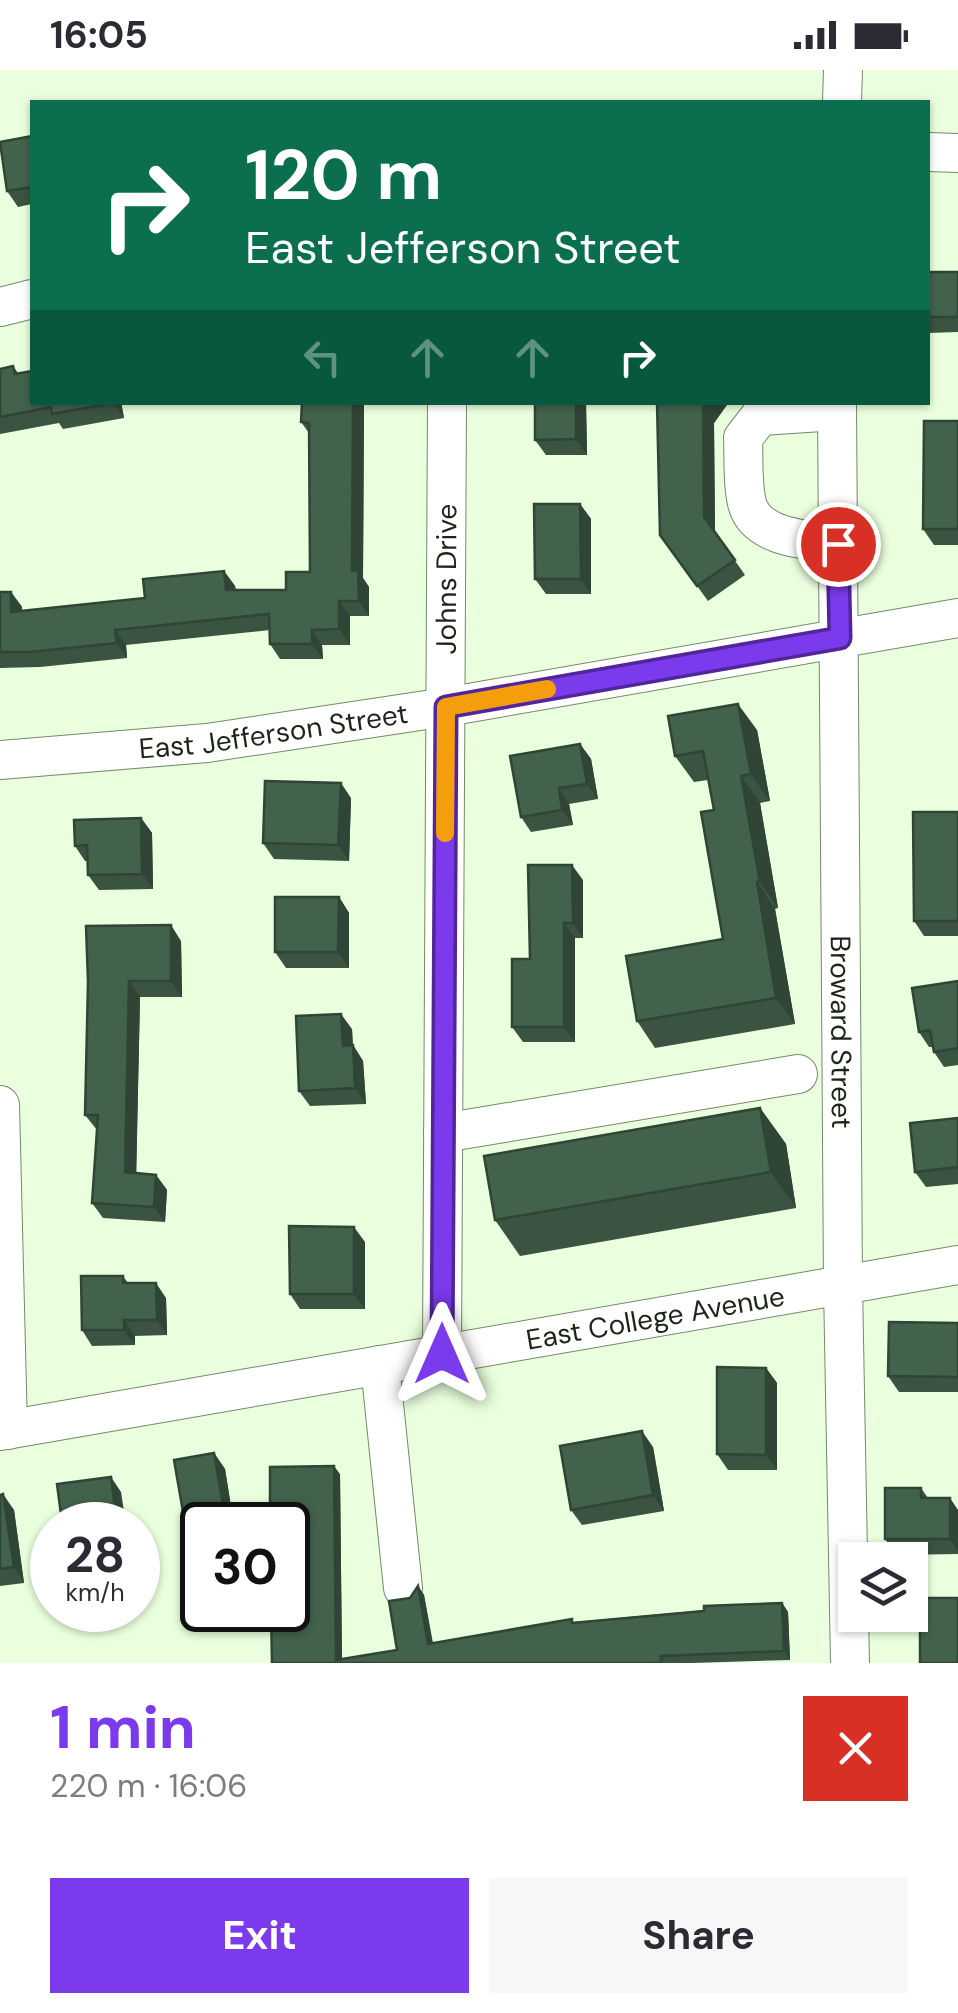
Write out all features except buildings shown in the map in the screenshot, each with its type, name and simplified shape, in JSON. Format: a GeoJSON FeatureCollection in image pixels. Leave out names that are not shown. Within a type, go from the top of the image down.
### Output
{"type":"FeatureCollection","features":[{"type":"Feature","properties":{"kind":"street"},"geometry":{"type":"LineString","coordinates":[[842,100],[844,70]]}},
{"type":"Feature","properties":{"kind":"street"},"geometry":{"type":"LineString","coordinates":[[930,152],[958,153]]}},
{"type":"Feature","properties":{"kind":"street"},"geometry":{"type":"LineString","coordinates":[[0,307],[30,300]]}},
{"type":"Feature","properties":{"kind":"street","name":"Johns Drive"},"geometry":{"type":"LineString","coordinates":[[442,1354],[447,405]]}},
{"type":"Feature","properties":{"kind":"street"},"geometry":{"type":"LineString","coordinates":[[837,406],[760,416],[744,438],[747,506],[765,527],[794,538],[838,544]]}},
{"type":"Feature","properties":{"kind":"street","name":"Broward Street"},"geometry":{"type":"LineString","coordinates":[[837,406],[843,1285],[850,1663]]}},
{"type":"Feature","properties":{"kind":"street","name":"East Jefferson Street"},"geometry":{"type":"LineString","coordinates":[[0,760],[207,744],[446,707],[958,618]]}},
{"type":"Feature","properties":{"kind":"street"},"geometry":{"type":"LineString","coordinates":[[443,1133],[798,1074]]}},
{"type":"Feature","properties":{"kind":"street"},"geometry":{"type":"LineString","coordinates":[[0,1105],[4,1430]]}},
{"type":"Feature","properties":{"kind":"street","name":"East College Avenue"},"geometry":{"type":"LineString","coordinates":[[4,1430],[958,1265]]}},
{"type":"Feature","properties":{"kind":"street"},"geometry":{"type":"LineString","coordinates":[[380,1366],[403,1588]]}},
{"type":"Feature","properties":{"kind":"slow traffic"},"geometry":{"type":"LineString","coordinates":[[445,833],[446,707],[547,689]]}},
{"type":"Feature","properties":{"kind":"route"},"geometry":{"type":"LineString","coordinates":[[442,1354],[446,707],[840,638],[838,544]]}}]}
